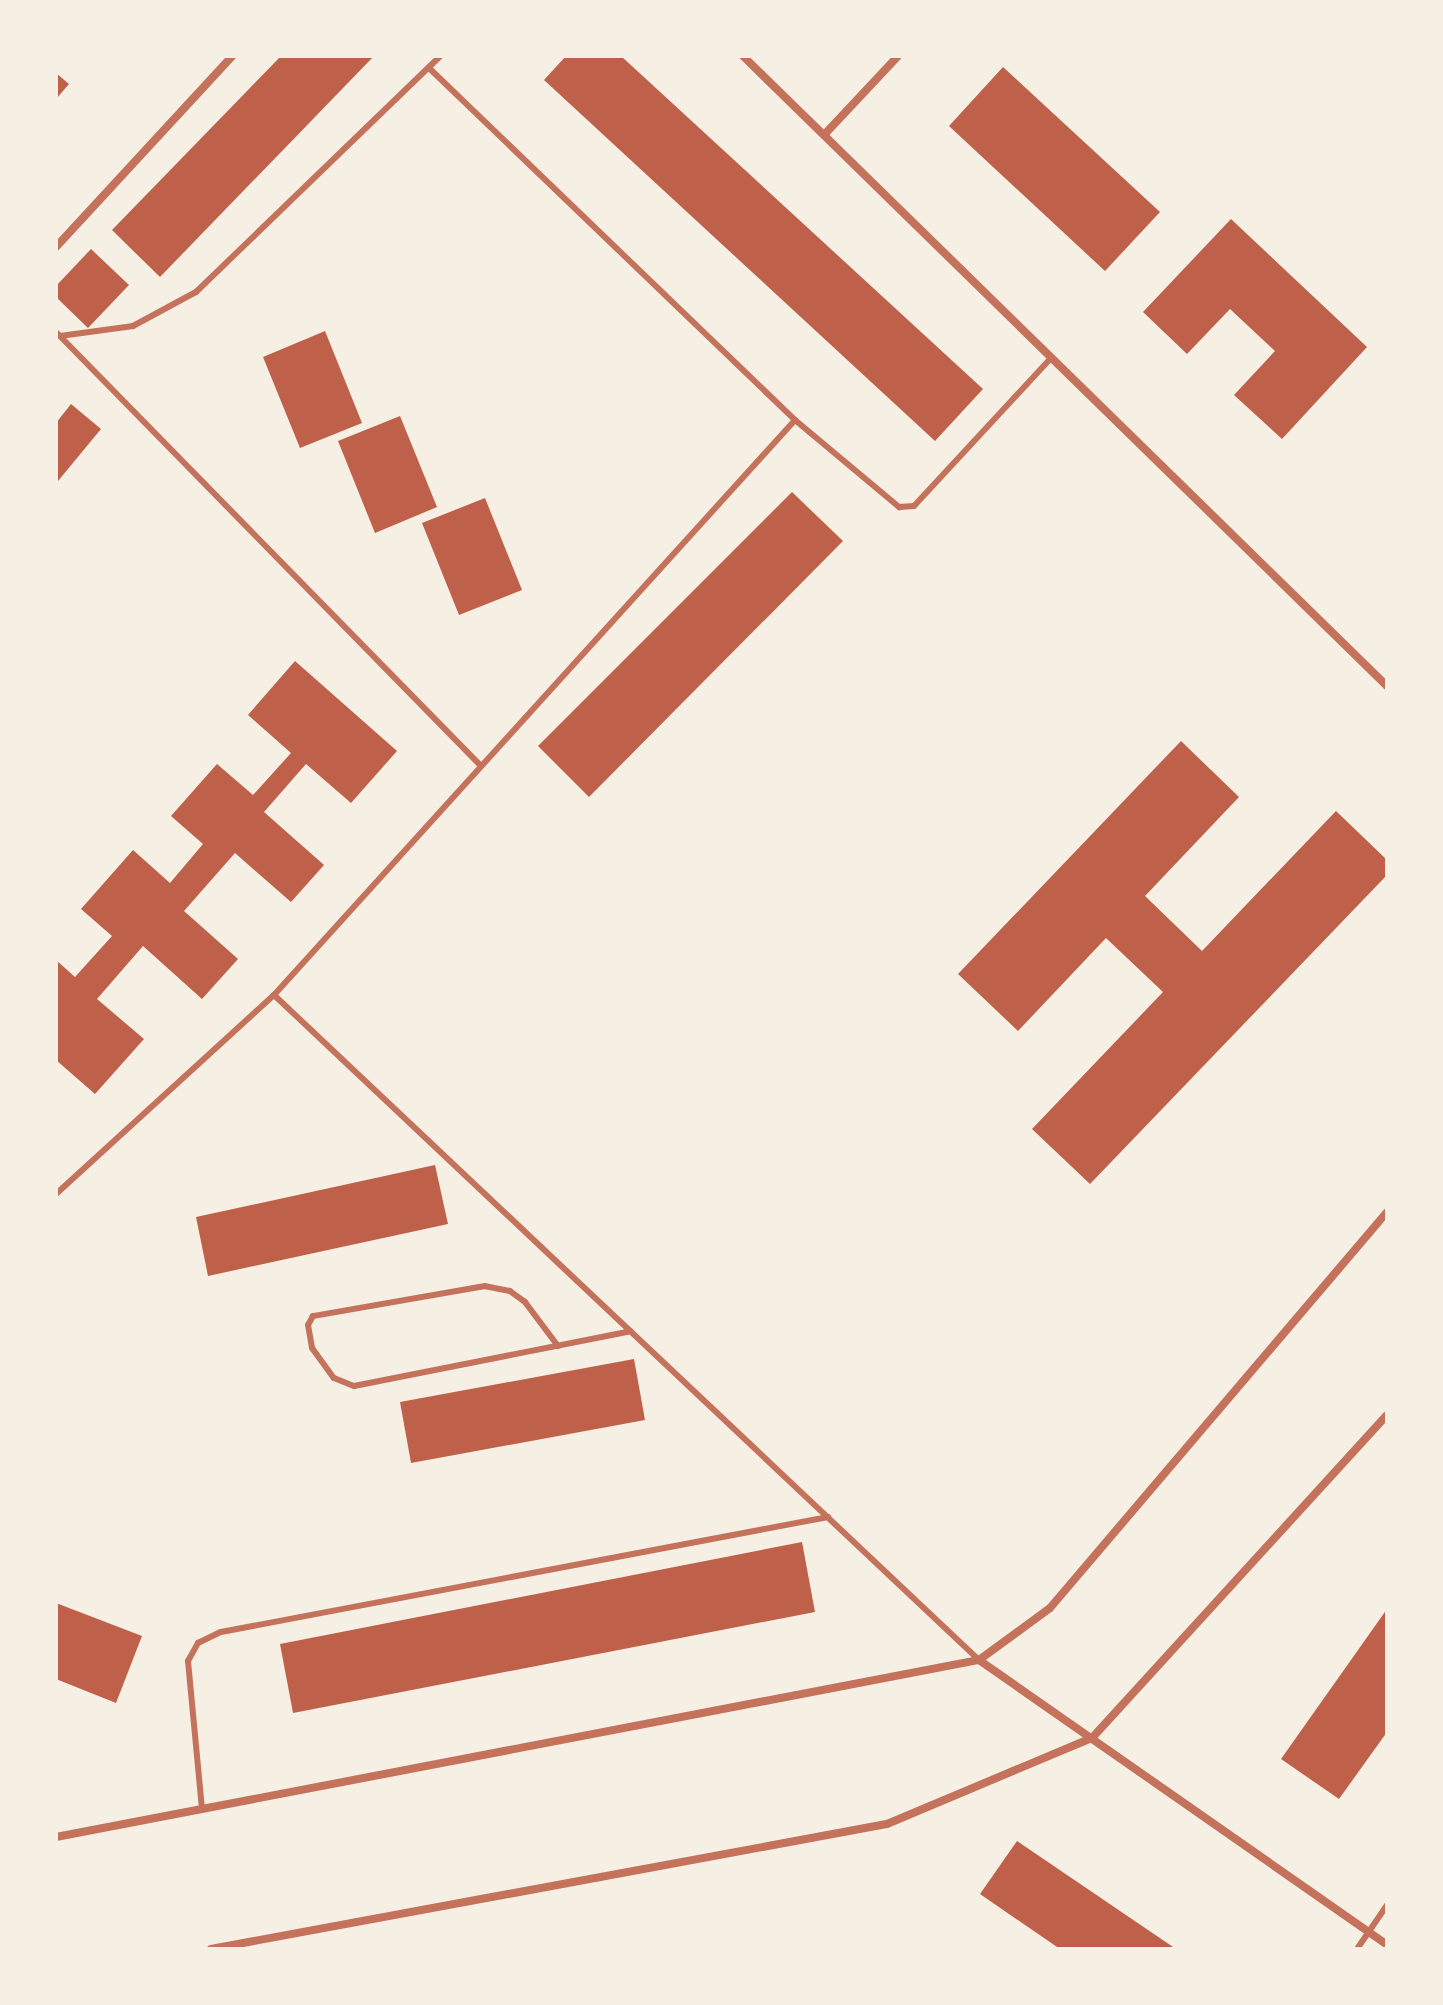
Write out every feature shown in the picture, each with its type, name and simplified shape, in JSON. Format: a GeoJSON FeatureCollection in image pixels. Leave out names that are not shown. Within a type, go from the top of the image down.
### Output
{"type":"FeatureCollection","features":[{"type":"Feature","properties":{"kind":"street"},"geometry":{"type":"LineString","coordinates":[[56,247],[232,56]]}},
{"type":"Feature","properties":{"kind":"street"},"geometry":{"type":"LineString","coordinates":[[743,56],[1387,686]]}},
{"type":"Feature","properties":{"kind":"street"},"geometry":{"type":"LineString","coordinates":[[824,135],[898,56]]}},
{"type":"Feature","properties":{"kind":"street"},"geometry":{"type":"LineString","coordinates":[[56,1837],[979,1660],[1050,1608],[1387,1212]]}},
{"type":"Feature","properties":{"kind":"street"},"geometry":{"type":"LineString","coordinates":[[211,1949],[887,1824],[1092,1738],[1387,1415]]}},
{"type":"Feature","properties":{"kind":"street"},"geometry":{"type":"LineString","coordinates":[[979,1660],[1387,1945]]}},
{"type":"Feature","properties":{"kind":"lane"},"geometry":{"type":"LineString","coordinates":[[58,334],[133,326],[196,292],[440,56]]}},
{"type":"Feature","properties":{"kind":"lane"},"geometry":{"type":"LineString","coordinates":[[429,68],[795,420],[907,510],[1051,358]]}},
{"type":"Feature","properties":{"kind":"lane"},"geometry":{"type":"LineString","coordinates":[[58,334],[481,766]]}},
{"type":"Feature","properties":{"kind":"lane"},"geometry":{"type":"LineString","coordinates":[[56,1194],[274,995],[795,420]]}},
{"type":"Feature","properties":{"kind":"lane"},"geometry":{"type":"LineString","coordinates":[[274,995],[979,1660]]}},
{"type":"Feature","properties":{"kind":"lane"},"geometry":{"type":"LineString","coordinates":[[558,1346],[525,1302],[510,1291],[485,1286],[313,1316],[308,1325],[312,1348],[334,1378],[354,1386],[558,1346],[631,1331]]}},
{"type":"Feature","properties":{"kind":"lane"},"geometry":{"type":"LineString","coordinates":[[202,1809],[188,1661],[198,1643],[221,1632],[828,1517]]}},
{"type":"Feature","properties":{"kind":"lane"},"geometry":{"type":"LineString","coordinates":[[1357,1949],[1387,1905]]}},
{"type":"Feature","properties":{"kind":"building"},"geometry":{"type":"Polygon","coordinates":[[[281,56],[374,56],[160,277],[112,230],[281,56]]]}},
{"type":"Feature","properties":{"kind":"building"},"geometry":{"type":"Polygon","coordinates":[[[566,56],[621,56],[983,389],[935,441],[544,80],[566,56]]]}},
{"type":"Feature","properties":{"kind":"building"},"geometry":{"type":"Polygon","coordinates":[[[1003,67],[1160,212],[1105,271],[949,126],[1003,67]]]}},
{"type":"Feature","properties":{"kind":"building"},"geometry":{"type":"Polygon","coordinates":[[[56,73],[69,84],[56,99],[56,73]]]}},
{"type":"Feature","properties":{"kind":"building"},"geometry":{"type":"Polygon","coordinates":[[[1231,219],[1367,347],[1282,439],[1234,395],[1275,351],[1230,309],[1187,354],[1143,312],[1231,219]]]}},
{"type":"Feature","properties":{"kind":"building"},"geometry":{"type":"Polygon","coordinates":[[[91,249],[129,285],[88,328],[56,297],[56,286],[91,249]]]}},
{"type":"Feature","properties":{"kind":"building"},"geometry":{"type":"Polygon","coordinates":[[[325,331],[362,423],[300,448],[263,357],[325,331]]]}},
{"type":"Feature","properties":{"kind":"building"},"geometry":{"type":"Polygon","coordinates":[[[71,404],[101,429],[58,481],[56,423],[71,404]]]}},
{"type":"Feature","properties":{"kind":"building"},"geometry":{"type":"Polygon","coordinates":[[[400,416],[437,507],[375,533],[338,441],[400,416]]]}},
{"type":"Feature","properties":{"kind":"building"},"geometry":{"type":"Polygon","coordinates":[[[792,492],[843,541],[589,797],[538,746],[792,492]]]}},
{"type":"Feature","properties":{"kind":"building"},"geometry":{"type":"Polygon","coordinates":[[[485,498],[522,590],[459,615],[422,523],[485,498]]]}},
{"type":"Feature","properties":{"kind":"building"},"geometry":{"type":"Polygon","coordinates":[[[295,661],[397,751],[351,803],[306,764],[264,812],[324,865],[291,902],[235,853],[184,911],[238,959],[202,999],[143,946],[97,999],[144,1039],[95,1094],[56,1060],[56,960],[75,977],[112,936],[81,909],[133,850],[170,883],[203,844],[171,816],[217,764],[253,795],[291,753],[248,715],[295,661]]]}},
{"type":"Feature","properties":{"kind":"building"},"geometry":{"type":"Polygon","coordinates":[[[1181,741],[1239,797],[1145,896],[1202,951],[1336,811],[1387,860],[1387,875],[1090,1184],[1032,1129],[1163,992],[1106,938],[1018,1031],[958,974],[1181,741]]]}},
{"type":"Feature","properties":{"kind":"building"},"geometry":{"type":"Polygon","coordinates":[[[435,1165],[448,1224],[208,1276],[196,1217],[435,1165]]]}},
{"type":"Feature","properties":{"kind":"building"},"geometry":{"type":"Polygon","coordinates":[[[634,1359],[645,1420],[411,1463],[400,1402],[634,1359]]]}},
{"type":"Feature","properties":{"kind":"building"},"geometry":{"type":"Polygon","coordinates":[[[802,1542],[815,1612],[293,1713],[280,1644],[802,1542]]]}},
{"type":"Feature","properties":{"kind":"building"},"geometry":{"type":"Polygon","coordinates":[[[56,1603],[142,1636],[116,1703],[56,1679],[56,1603]]]}},
{"type":"Feature","properties":{"kind":"building"},"geometry":{"type":"Polygon","coordinates":[[[1387,1609],[1387,1732],[1339,1799],[1281,1759],[1387,1609]]]}},
{"type":"Feature","properties":{"kind":"building"},"geometry":{"type":"Polygon","coordinates":[[[1017,1841],[1176,1949],[1060,1949],[980,1894],[1017,1841]]]}}]}
